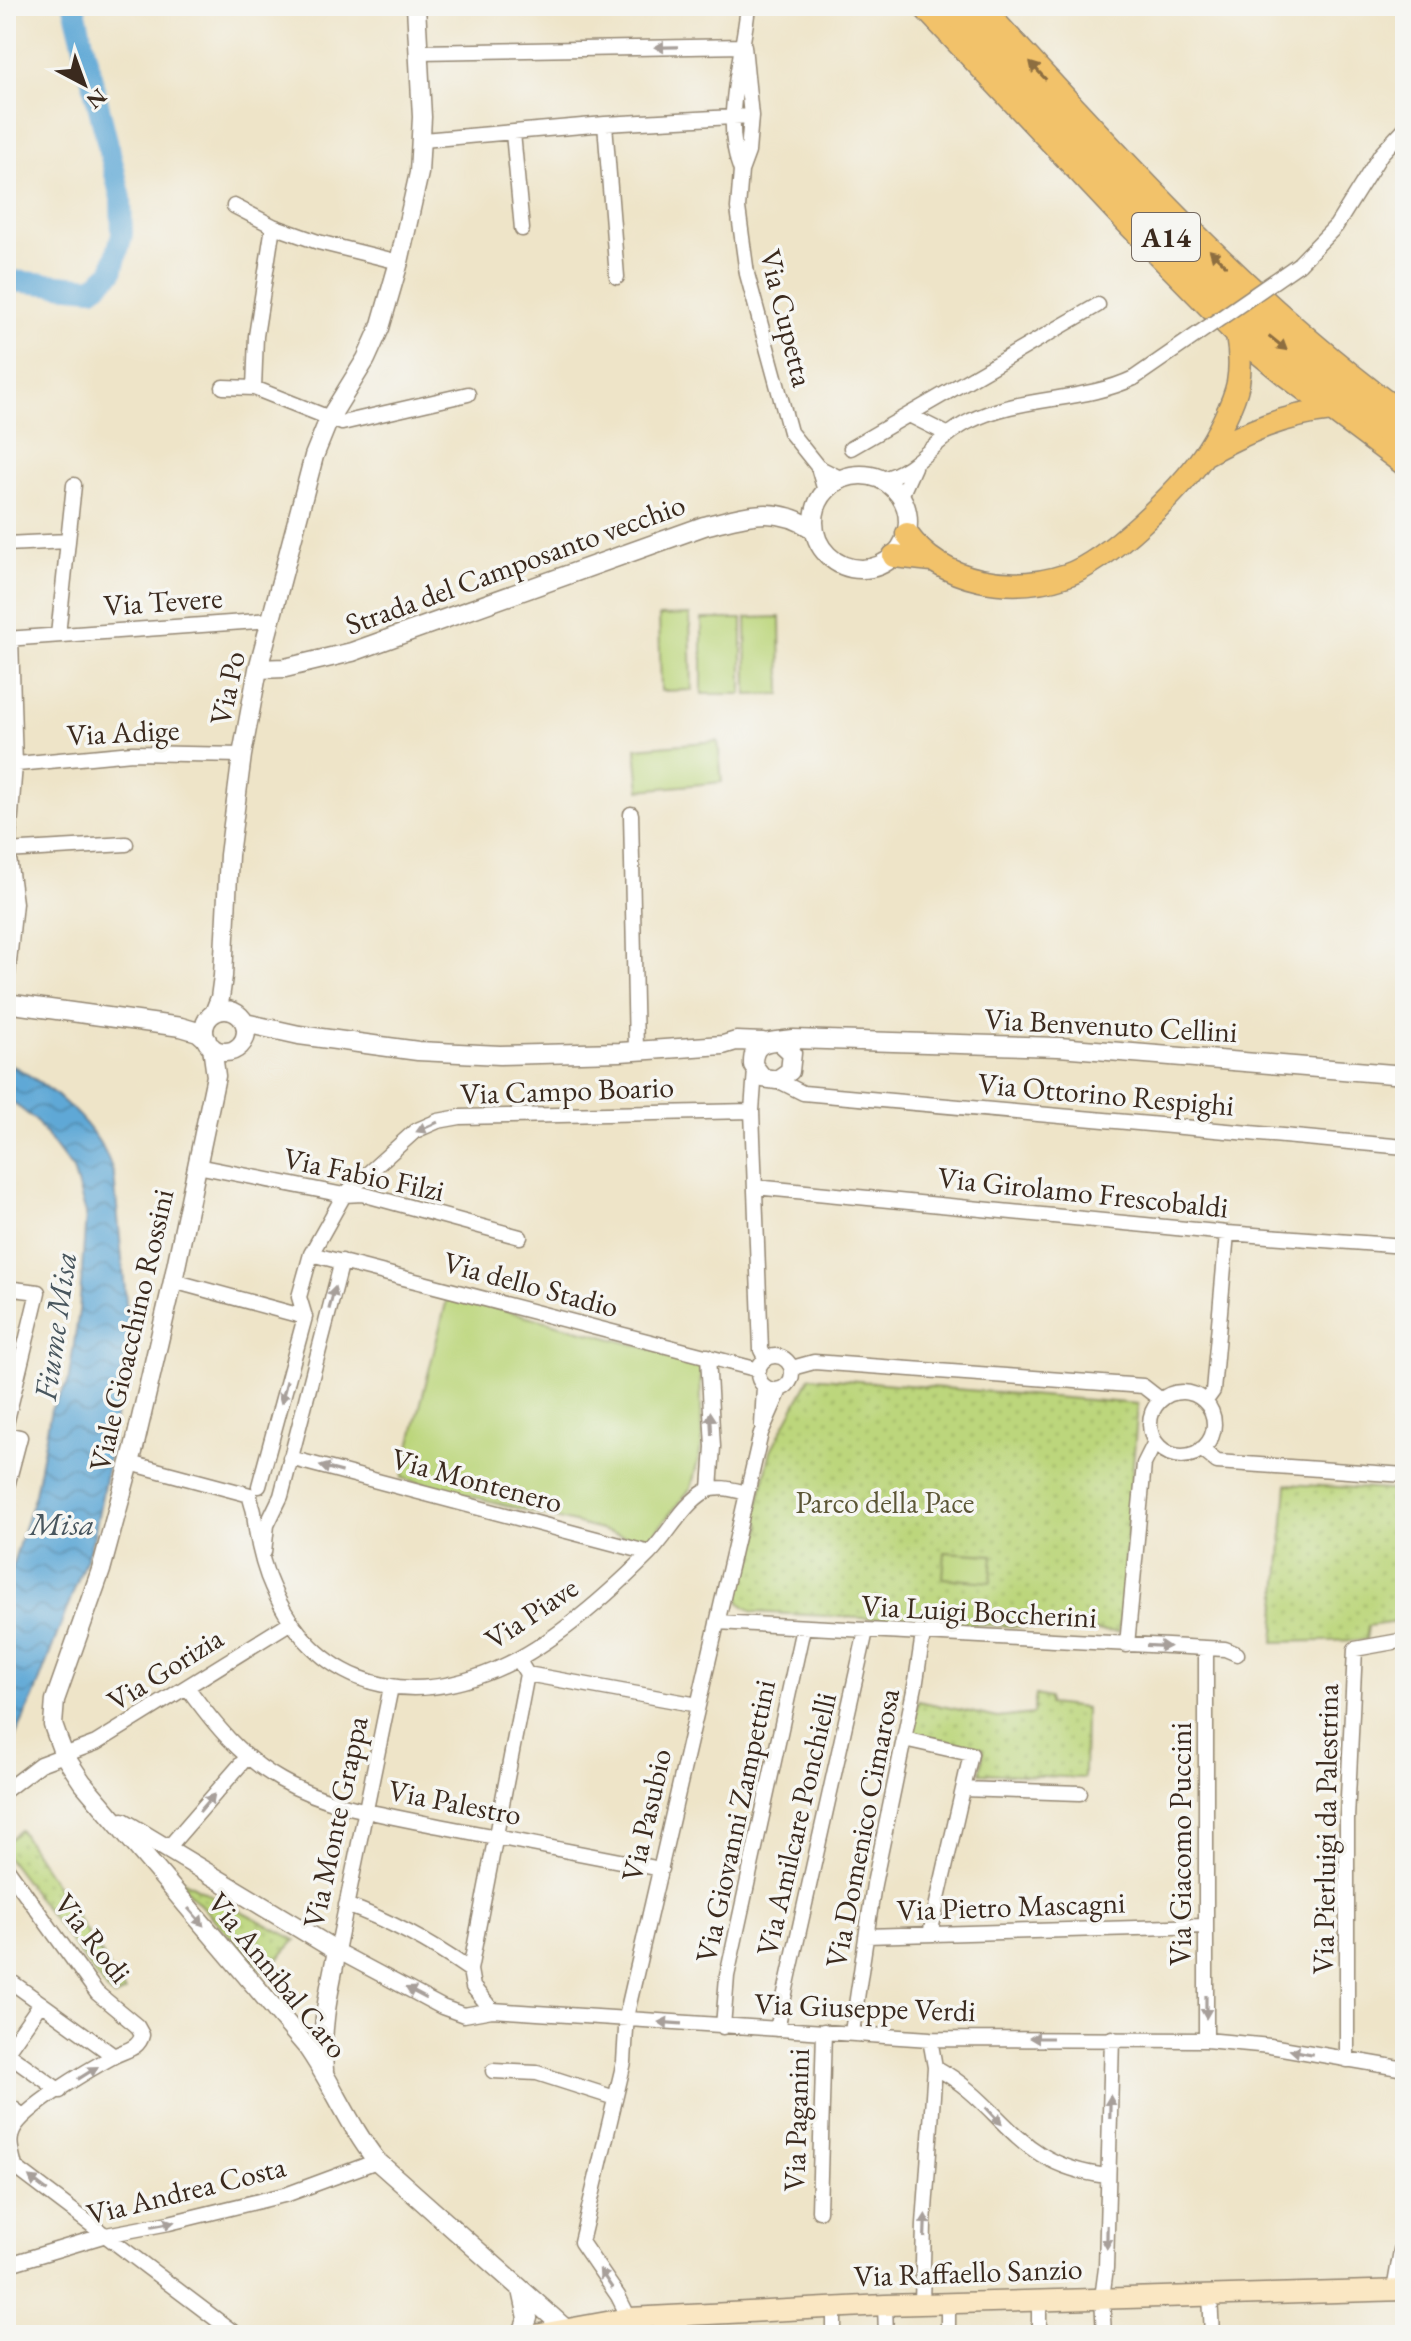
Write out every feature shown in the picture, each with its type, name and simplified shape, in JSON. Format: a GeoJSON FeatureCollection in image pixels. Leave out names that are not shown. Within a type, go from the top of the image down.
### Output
{"type":"FeatureCollection","features":[{"type":"Feature","properties":{"kind":"highway","name":"A14"},"geometry":{"type":"LineString","coordinates":[[950,6],[1143,215],[1260,329],[1405,443]]}},
{"type":"Feature","properties":{"kind":"highway","name":"A14"},"geometry":{"type":"LineString","coordinates":[[978,6],[1158,201],[1277,314],[1405,418]]}},
{"type":"Feature","properties":{"kind":"main road"},"geometry":{"type":"LineString","coordinates":[[923,6],[1237,335],[1405,465]]}},
{"type":"Feature","properties":{"kind":"main road"},"geometry":{"type":"LineString","coordinates":[[894,556],[932,560],[969,577],[999,584],[1030,583],[1069,574],[1106,552],[1138,524],[1204,455],[1237,386],[1241,358],[1237,335]]}},
{"type":"Feature","properties":{"kind":"main road"},"geometry":{"type":"LineString","coordinates":[[1237,386],[1258,376],[1288,377]]}},
{"type":"Feature","properties":{"kind":"main road"},"geometry":{"type":"LineString","coordinates":[[1275,421],[1286,401],[1288,377]]}},
{"type":"Feature","properties":{"kind":"main road"},"geometry":{"type":"LineString","coordinates":[[1204,455],[1275,421],[1332,410]]}},
{"type":"Feature","properties":{"kind":"main road"},"geometry":{"type":"LineString","coordinates":[[907,534],[932,560]]}},
{"type":"Feature","properties":{"kind":"main road","name":"Via Raffaello Sanzio"},"geometry":{"type":"LineString","coordinates":[[535,2335],[567,2332],[629,2318],[834,2307],[1399,2290]]}},
{"type":"Feature","properties":{"kind":"street","name":"Via Po"},"geometry":{"type":"LineString","coordinates":[[211,1016],[220,998],[223,976],[229,855],[242,755],[258,669],[314,456],[329,419],[374,344],[399,262],[419,173],[423,140],[416,6]]}},
{"type":"Feature","properties":{"kind":"street","name":"Via Cupetta"},"geometry":{"type":"LineString","coordinates":[[741,171],[734,152],[733,117],[748,6]]}},
{"type":"Feature","properties":{"kind":"street"},"geometry":{"type":"LineString","coordinates":[[419,52],[744,46]]}},
{"type":"Feature","properties":{"kind":"street","name":"Via Cupetta"},"geometry":{"type":"LineString","coordinates":[[744,46],[751,116],[738,208],[747,274],[790,432],[818,467],[825,491]]}},
{"type":"Feature","properties":{"kind":"street"},"geometry":{"type":"LineString","coordinates":[[423,140],[605,124],[751,116]]}},
{"type":"Feature","properties":{"kind":"street"},"geometry":{"type":"LineString","coordinates":[[605,124],[617,277]]}},
{"type":"Feature","properties":{"kind":"street"},"geometry":{"type":"LineString","coordinates":[[882,479],[901,496],[909,521],[907,534],[894,556],[872,568],[846,567],[825,553],[814,530],[815,510],[825,491],[842,479],[862,475],[882,479],[905,471],[947,434],[983,414],[1118,386],[1134,378],[1299,264],[1336,226],[1381,154],[1405,128]]}},
{"type":"Feature","properties":{"kind":"street"},"geometry":{"type":"LineString","coordinates":[[513,133],[522,229]]}},
{"type":"Feature","properties":{"kind":"street"},"geometry":{"type":"LineString","coordinates":[[234,206],[273,226],[318,242],[399,262]]}},
{"type":"Feature","properties":{"kind":"street"},"geometry":{"type":"LineString","coordinates":[[254,388],[256,336],[273,226]]}},
{"type":"Feature","properties":{"kind":"street"},"geometry":{"type":"LineString","coordinates":[[851,448],[1098,305]]}},
{"type":"Feature","properties":{"kind":"street"},"geometry":{"type":"LineString","coordinates":[[223,387],[254,388],[342,423],[468,394]]}},
{"type":"Feature","properties":{"kind":"street"},"geometry":{"type":"LineString","coordinates":[[909,415],[947,434]]}},
{"type":"Feature","properties":{"kind":"street"},"geometry":{"type":"LineString","coordinates":[[901,496],[916,463]]}},
{"type":"Feature","properties":{"kind":"street","name":"Via Cupetta"},"geometry":{"type":"LineString","coordinates":[[818,467],[842,479]]}},
{"type":"Feature","properties":{"kind":"street","name":"Via Tevere"},"geometry":{"type":"LineString","coordinates":[[58,635],[74,485]]}},
{"type":"Feature","properties":{"kind":"street","name":"Strada del Camposanto vecchio"},"geometry":{"type":"LineString","coordinates":[[258,669],[285,668],[352,652],[704,526],[760,513],[790,516],[815,510]]}},
{"type":"Feature","properties":{"kind":"street","name":"Strada del Camposanto vecchio"},"geometry":{"type":"LineString","coordinates":[[790,516],[814,530]]}},
{"type":"Feature","properties":{"kind":"street"},"geometry":{"type":"LineString","coordinates":[[6,544],[68,541]]}},
{"type":"Feature","properties":{"kind":"street","name":"Via Tevere"},"geometry":{"type":"LineString","coordinates":[[8,639],[271,620]]}},
{"type":"Feature","properties":{"kind":"street"},"geometry":{"type":"LineString","coordinates":[[6,991],[15,903],[7,851],[10,765],[8,639]]}},
{"type":"Feature","properties":{"kind":"street","name":"Via Adige"},"geometry":{"type":"LineString","coordinates":[[10,765],[132,753],[242,755]]}},
{"type":"Feature","properties":{"kind":"street"},"geometry":{"type":"LineString","coordinates":[[631,814],[636,1050]]}},
{"type":"Feature","properties":{"kind":"street"},"geometry":{"type":"LineString","coordinates":[[7,851],[126,844]]}},
{"type":"Feature","properties":{"kind":"street","name":"Via Po"},"geometry":{"type":"LineString","coordinates":[[223,976],[240,1018]]}},
{"type":"Feature","properties":{"kind":"street"},"geometry":{"type":"LineString","coordinates":[[6,1003],[181,1027],[198,1032],[209,1044],[223,1052],[238,1047],[246,1034],[240,1018],[225,1010],[181,1027]]}},
{"type":"Feature","properties":{"kind":"street"},"geometry":{"type":"LineString","coordinates":[[209,1044],[205,1029],[211,1016]]}},
{"type":"Feature","properties":{"kind":"street","name":"Via Benvenuto Cellini"},"geometry":{"type":"LineString","coordinates":[[240,1018],[299,1035],[418,1051],[500,1055],[723,1045],[736,1041],[778,1045],[813,1041],[1059,1047],[1405,1075]]}},
{"type":"Feature","properties":{"kind":"street","name":"Via Benvenuto Cellini"},"geometry":{"type":"LineString","coordinates":[[238,1047],[263,1039],[299,1035]]}},
{"type":"Feature","properties":{"kind":"street","name":"Viale Gioacchino Rossini"},"geometry":{"type":"LineString","coordinates":[[64,1755],[53,1725],[55,1700],[101,1570],[173,1281],[216,1076],[209,1044]]}},
{"type":"Feature","properties":{"kind":"street","name":"Via Benvenuto Cellini"},"geometry":{"type":"LineString","coordinates":[[723,1045],[768,1073]]}},
{"type":"Feature","properties":{"kind":"street"},"geometry":{"type":"LineString","coordinates":[[768,1073],[758,1047],[778,1045],[792,1065],[768,1073],[753,1104],[762,1364],[758,1376],[764,1386],[780,1390]]}},
{"type":"Feature","properties":{"kind":"street","name":"Viale Gioacchino Rossini"},"geometry":{"type":"LineString","coordinates":[[211,1099],[238,1047]]}},
{"type":"Feature","properties":{"kind":"street","name":"Via Ottorino Respighi"},"geometry":{"type":"LineString","coordinates":[[768,1073],[803,1093],[1405,1147]]}},
{"type":"Feature","properties":{"kind":"street","name":"Via Campo Boario"},"geometry":{"type":"LineString","coordinates":[[305,1317],[299,1297],[311,1254],[344,1195],[415,1131],[438,1121],[460,1117],[753,1104]]}},
{"type":"Feature","properties":{"kind":"street","name":"Via Fabio Filzi"},"geometry":{"type":"LineString","coordinates":[[197,1166],[344,1195],[362,1194],[520,1237]]}},
{"type":"Feature","properties":{"kind":"street","name":"Via Girolamo Frescobaldi"},"geometry":{"type":"LineString","coordinates":[[755,1187],[1227,1233],[1405,1246]]}},
{"type":"Feature","properties":{"kind":"street"},"geometry":{"type":"LineString","coordinates":[[1205,1402],[1213,1391],[1227,1233]]}},
{"type":"Feature","properties":{"kind":"street","name":"Via dello Stadio"},"geometry":{"type":"LineString","coordinates":[[311,1254],[708,1356],[762,1364]]}},
{"type":"Feature","properties":{"kind":"street"},"geometry":{"type":"LineString","coordinates":[[263,1565],[264,1543],[342,1261]]}},
{"type":"Feature","properties":{"kind":"street"},"geometry":{"type":"LineString","coordinates":[[173,1281],[305,1317],[257,1494],[266,1513],[275,1506]]}},
{"type":"Feature","properties":{"kind":"street"},"geometry":{"type":"LineString","coordinates":[[6,1288],[38,1292],[6,1424]]}},
{"type":"Feature","properties":{"kind":"street"},"geometry":{"type":"LineString","coordinates":[[708,1356],[713,1447],[710,1489],[725,1488],[747,1493]]}},
{"type":"Feature","properties":{"kind":"street"},"geometry":{"type":"LineString","coordinates":[[761,1433],[780,1390],[792,1379],[792,1368],[781,1357],[762,1364]]}},
{"type":"Feature","properties":{"kind":"street"},"geometry":{"type":"LineString","coordinates":[[792,1368],[814,1362],[1143,1386],[1161,1400]]}},
{"type":"Feature","properties":{"kind":"street"},"geometry":{"type":"LineString","coordinates":[[761,1433],[764,1386]]}},
{"type":"Feature","properties":{"kind":"street"},"geometry":{"type":"LineString","coordinates":[[1178,1392],[1188,1393],[1205,1402],[1214,1421],[1213,1432],[1201,1449],[1182,1456],[1172,1454],[1155,1442],[1150,1425],[1155,1407],[1161,1400],[1178,1392]]}},
{"type":"Feature","properties":{"kind":"street","name":"Via Pasubio"},"geometry":{"type":"LineString","coordinates":[[629,2318],[618,2296],[581,2242],[624,2062],[626,2020],[761,1433]]}},
{"type":"Feature","properties":{"kind":"street"},"geometry":{"type":"LineString","coordinates":[[6,1490],[13,1436]]}},
{"type":"Feature","properties":{"kind":"street"},"geometry":{"type":"LineString","coordinates":[[1127,1645],[1144,1464],[1155,1442]]}},
{"type":"Feature","properties":{"kind":"street"},"geometry":{"type":"LineString","coordinates":[[1201,1449],[1217,1462],[1405,1475]]}},
{"type":"Feature","properties":{"kind":"street"},"geometry":{"type":"LineString","coordinates":[[257,1494],[268,1478],[290,1458]]}},
{"type":"Feature","properties":{"kind":"street","name":"Via Montenero"},"geometry":{"type":"LineString","coordinates":[[290,1458],[650,1553]]}},
{"type":"Feature","properties":{"kind":"street"},"geometry":{"type":"LineString","coordinates":[[130,1463],[257,1494],[274,1490],[275,1506]]}},
{"type":"Feature","properties":{"kind":"street","name":"Via Piave"},"geometry":{"type":"LineString","coordinates":[[257,1494],[256,1543],[274,1592],[291,1622],[329,1662],[360,1680],[391,1687],[428,1688],[494,1671],[541,1645],[597,1601],[650,1553],[698,1496],[710,1489]]}},
{"type":"Feature","properties":{"kind":"street","name":"Via Gorizia"},"geometry":{"type":"LineString","coordinates":[[6,1790],[40,1764],[96,1743],[291,1622]]}},
{"type":"Feature","properties":{"kind":"street","name":"Via Luigi Boccherini"},"geometry":{"type":"LineString","coordinates":[[717,1622],[1225,1649],[1237,1654]]}},
{"type":"Feature","properties":{"kind":"street","name":"Via Giovanni Zampettini"},"geometry":{"type":"LineString","coordinates":[[723,2027],[727,1976],[803,1628]]}},
{"type":"Feature","properties":{"kind":"street","name":"Via Amilcare Ponchielli"},"geometry":{"type":"LineString","coordinates":[[777,2029],[866,1631]]}},
{"type":"Feature","properties":{"kind":"street","name":"Via Domenico Cimarosa"},"geometry":{"type":"LineString","coordinates":[[852,2032],[874,1884],[923,1634]]}},
{"type":"Feature","properties":{"kind":"street","name":"Via Pierluigi da Palestrina"},"geometry":{"type":"LineString","coordinates":[[1347,2060],[1347,1819],[1355,1649],[1405,1640]]}},
{"type":"Feature","properties":{"kind":"street","name":"Via Giacomo Puccini"},"geometry":{"type":"LineString","coordinates":[[1206,1649],[1206,2040]]}},
{"type":"Feature","properties":{"kind":"street"},"geometry":{"type":"LineString","coordinates":[[492,2010],[473,1987],[470,1970],[527,1674],[518,1659]]}},
{"type":"Feature","properties":{"kind":"street"},"geometry":{"type":"LineString","coordinates":[[527,1674],[698,1705]]}},
{"type":"Feature","properties":{"kind":"street","name":"Via Palestro"},"geometry":{"type":"LineString","coordinates":[[187,1687],[217,1729],[247,1757],[280,1780],[312,1795],[366,1811],[661,1869]]}},
{"type":"Feature","properties":{"kind":"street","name":"Via Monte Grappa"},"geometry":{"type":"LineString","coordinates":[[325,2072],[321,2044],[324,2015],[391,1687]]}},
{"type":"Feature","properties":{"kind":"street"},"geometry":{"type":"LineString","coordinates":[[904,1739],[971,1754],[930,1934]]}},
{"type":"Feature","properties":{"kind":"street","name":"Via Annibal Caro"},"geometry":{"type":"LineString","coordinates":[[64,1755],[82,1782],[163,1879],[287,2022],[325,2072],[354,2131],[377,2161],[567,2332]]}},
{"type":"Feature","properties":{"kind":"street"},"geometry":{"type":"LineString","coordinates":[[167,1849],[247,1757]]}},
{"type":"Feature","properties":{"kind":"street"},"geometry":{"type":"LineString","coordinates":[[963,1789],[1080,1793]]}},
{"type":"Feature","properties":{"kind":"street"},"geometry":{"type":"LineString","coordinates":[[110,1814],[337,1951]]}},
{"type":"Feature","properties":{"kind":"street"},"geometry":{"type":"LineString","coordinates":[[163,1879],[165,1862],[185,1860]]}},
{"type":"Feature","properties":{"kind":"street","name":"Via Rodi"},"geometry":{"type":"LineString","coordinates":[[6,1867],[97,1993],[137,2026],[142,2035],[137,2045],[114,2056],[23,2116]]}},
{"type":"Feature","properties":{"kind":"street"},"geometry":{"type":"LineString","coordinates":[[346,1905],[380,1917],[470,1970]]}},
{"type":"Feature","properties":{"kind":"street","name":"Via Pietro Mascagni"},"geometry":{"type":"LineString","coordinates":[[866,1936],[1206,1926]]}},
{"type":"Feature","properties":{"kind":"street","name":"Via Giuseppe Verdi"},"geometry":{"type":"LineString","coordinates":[[337,1951],[442,2007],[464,2015],[492,2010],[930,2039],[1206,2040],[1270,2046],[1405,2069]]}},
{"type":"Feature","properties":{"kind":"street"},"geometry":{"type":"LineString","coordinates":[[6,1978],[114,2056]]}},
{"type":"Feature","properties":{"kind":"street"},"geometry":{"type":"LineString","coordinates":[[41,2003],[6,2053],[60,2091]]}},
{"type":"Feature","properties":{"kind":"street"},"geometry":{"type":"LineString","coordinates":[[287,2022],[301,2025],[312,2023],[324,2015]]}},
{"type":"Feature","properties":{"kind":"street","name":"Via Paganini"},"geometry":{"type":"LineString","coordinates":[[819,2211],[824,2031]]}},
{"type":"Feature","properties":{"kind":"street"},"geometry":{"type":"LineString","coordinates":[[1104,2335],[1102,2298],[1106,2268],[1112,2038]]}},
{"type":"Feature","properties":{"kind":"street"},"geometry":{"type":"LineString","coordinates":[[922,2304],[935,2067],[930,2039]]}},
{"type":"Feature","properties":{"kind":"street"},"geometry":{"type":"LineString","coordinates":[[935,2067],[968,2087],[1031,2150],[1087,2174],[1108,2176]]}},
{"type":"Feature","properties":{"kind":"street"},"geometry":{"type":"LineString","coordinates":[[493,2071],[537,2073],[615,2098]]}},
{"type":"Feature","properties":{"kind":"street"},"geometry":{"type":"LineString","coordinates":[[6,2103],[23,2116],[11,2133],[11,2168],[106,2235],[237,2335]]}},
{"type":"Feature","properties":{"kind":"street","name":"Via Andrea Costa"},"geometry":{"type":"LineString","coordinates":[[6,2265],[106,2235],[288,2194],[377,2161]]}},
{"type":"Feature","properties":{"kind":"street"},"geometry":{"type":"LineString","coordinates":[[1399,2290],[1405,2228]]}},
{"type":"Feature","properties":{"kind":"street"},"geometry":{"type":"LineString","coordinates":[[521,2335],[526,2327],[528,2311],[522,2290]]}},
{"type":"Feature","properties":{"kind":"street"},"geometry":{"type":"LineString","coordinates":[[1210,2295],[1212,2335]]}},
{"type":"Feature","properties":{"kind":"street"},"geometry":{"type":"LineString","coordinates":[[1039,2300],[1039,2335]]}},
{"type":"Feature","properties":{"kind":"street"},"geometry":{"type":"LineString","coordinates":[[948,2303],[948,2335]]}},
{"type":"Feature","properties":{"kind":"street"},"geometry":{"type":"LineString","coordinates":[[885,2305],[886,2335]]}},
{"type":"Feature","properties":{"kind":"street"},"geometry":{"type":"LineString","coordinates":[[834,2307],[834,2335]]}},
{"type":"Feature","properties":{"kind":"street"},"geometry":{"type":"LineString","coordinates":[[629,2318],[643,2335]]}},
{"type":"Feature","properties":{"kind":"green space"},"geometry":{"type":"Polygon","coordinates":[[[690,615],[692,690],[661,691],[659,616],[690,615]]]}},
{"type":"Feature","properties":{"kind":"green space"},"geometry":{"type":"Polygon","coordinates":[[[780,617],[781,694],[747,695],[746,618],[780,617]]]}},
{"type":"Feature","properties":{"kind":"green space"},"geometry":{"type":"Polygon","coordinates":[[[702,619],[742,619],[742,694],[702,694],[702,619]]]}},
{"type":"Feature","properties":{"kind":"green space"},"geometry":{"type":"Polygon","coordinates":[[[718,741],[722,782],[640,790],[636,748],[718,741]]]}},
{"type":"Feature","properties":{"kind":"green space"},"geometry":{"type":"Polygon","coordinates":[[[448,1295],[700,1362],[702,1445],[691,1488],[647,1542],[402,1478],[448,1295]]]}},
{"type":"Feature","properties":{"kind":"green space","name":"Parco della Pace"},"geometry":{"type":"Polygon","coordinates":[[[810,1377],[1138,1404],[1119,1632],[753,1612],[740,1603],[738,1594],[743,1573],[752,1564],[761,1526],[756,1514],[771,1450],[810,1377]]]}},
{"type":"Feature","properties":{"kind":"green space"},"geometry":{"type":"Polygon","coordinates":[[[1287,1484],[1405,1491],[1405,1621],[1368,1626],[1366,1640],[1274,1642],[1287,1484]]]}},
{"type":"Feature","properties":{"kind":"green space"},"geometry":{"type":"Polygon","coordinates":[[[945,1552],[993,1555],[991,1582],[943,1578],[945,1552]]]}},
{"type":"Feature","properties":{"kind":"green space"},"geometry":{"type":"Polygon","coordinates":[[[1036,1695],[1049,1698],[1049,1704],[1085,1708],[1084,1778],[980,1773],[984,1749],[911,1733],[918,1701],[998,1718],[1033,1714],[1036,1695]]]}},
{"type":"Feature","properties":{"kind":"green space"},"geometry":{"type":"Polygon","coordinates":[[[20,1830],[125,1992],[114,1997],[109,1993],[6,1856],[6,1843],[20,1830]]]}},
{"type":"Feature","properties":{"kind":"green space"},"geometry":{"type":"Polygon","coordinates":[[[171,1874],[296,1940],[265,1973],[171,1874]]]}},
{"type":"Feature","properties":{"kind":"water","name":"Misa"},"geometry":{"type":"Polygon","coordinates":[[[6,1062],[39,1082],[71,1108],[97,1139],[107,1157],[114,1175],[129,1333],[94,1536],[33,1698],[6,1757],[6,1585],[35,1494],[51,1409],[68,1383],[79,1311],[86,1214],[73,1170],[35,1120],[6,1097],[6,1062]]]}},
{"type":"Feature","properties":{"kind":"waterway","name":"Fiume Misa"},"geometry":{"type":"LineString","coordinates":[[6,284],[12,281],[93,288],[112,272],[122,234],[121,198],[74,6]]}}]}
